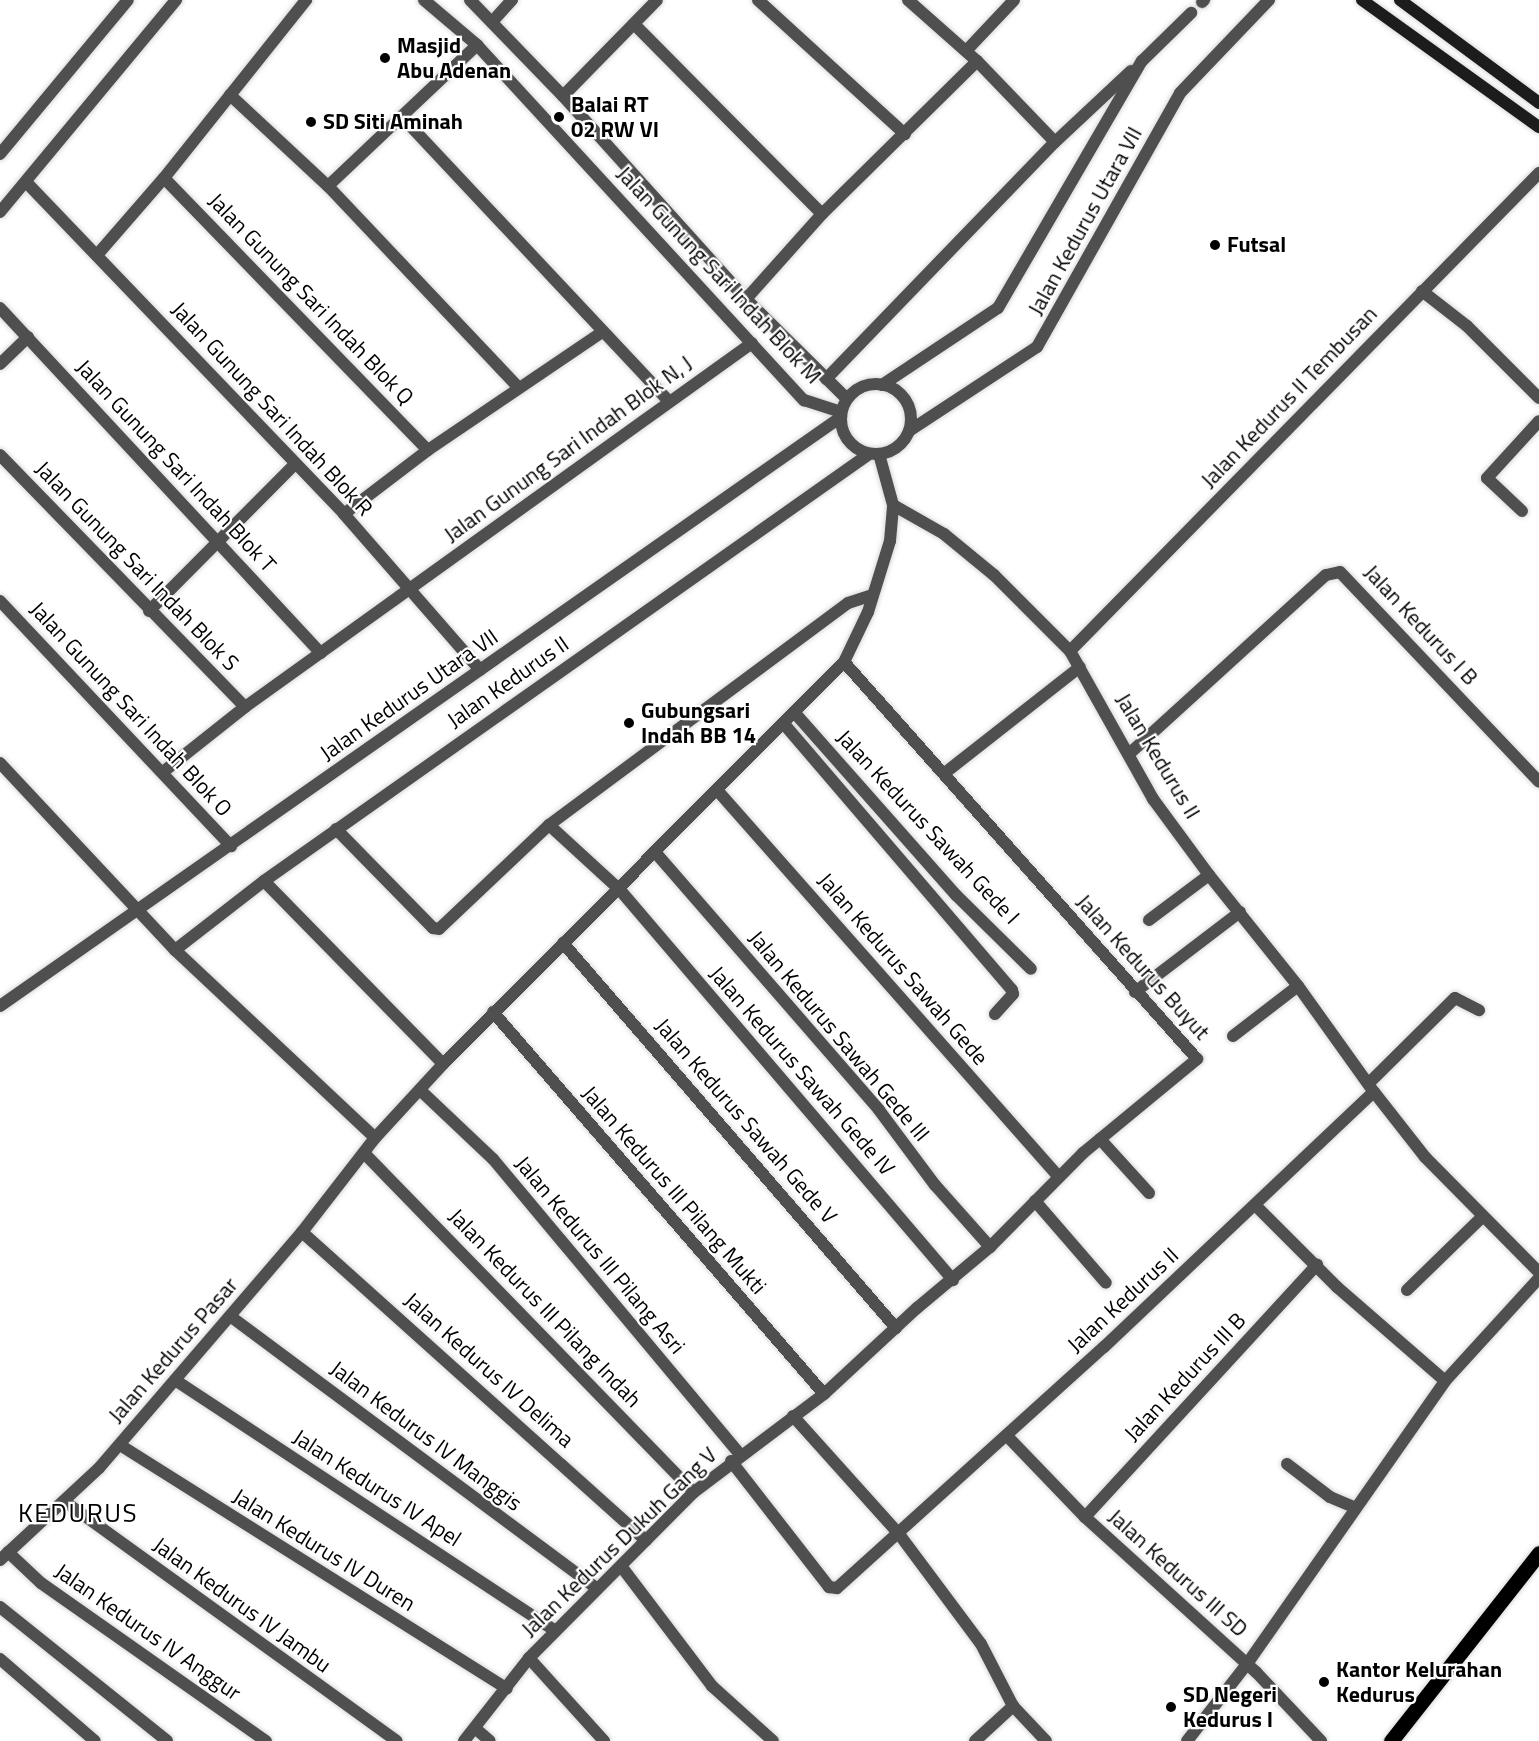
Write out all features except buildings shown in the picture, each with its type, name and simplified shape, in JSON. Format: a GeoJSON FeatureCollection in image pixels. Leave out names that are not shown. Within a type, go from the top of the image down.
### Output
{"type":"FeatureCollection","features":[{"type":"Feature","properties":{"kind":"main road"},"geometry":{"type":"LineString","coordinates":[[1362,0],[1539,127]]}},
{"type":"Feature","properties":{"kind":"main road"},"geometry":{"type":"LineString","coordinates":[[1404,1],[1539,103]]}},
{"type":"Feature","properties":{"kind":"main road"},"geometry":{"type":"LineString","coordinates":[[1390,1741],[1539,1553]]}},
{"type":"Feature","properties":{"kind":"street"},"geometry":{"type":"LineString","coordinates":[[0,154],[128,0]]}},
{"type":"Feature","properties":{"kind":"street"},"geometry":{"type":"LineString","coordinates":[[0,212],[27,183],[176,0]]}},
{"type":"Feature","properties":{"kind":"street"},"geometry":{"type":"LineString","coordinates":[[97,255],[164,178],[306,0]]}},
{"type":"Feature","properties":{"kind":"street","name":"Jalan Gunung Sari Indah Blok M"},"geometry":{"type":"LineString","coordinates":[[424,0],[477,45],[804,400],[841,415]]}},
{"type":"Feature","properties":{"kind":"street"},"geometry":{"type":"LineString","coordinates":[[470,0],[563,96],[746,299],[848,399]]}},
{"type":"Feature","properties":{"kind":"street"},"geometry":{"type":"LineString","coordinates":[[492,22],[512,0]]}},
{"type":"Feature","properties":{"kind":"street"},"geometry":{"type":"LineString","coordinates":[[563,96],[657,0]]}},
{"type":"Feature","properties":{"kind":"street"},"geometry":{"type":"LineString","coordinates":[[758,0],[905,134]]}},
{"type":"Feature","properties":{"kind":"street"},"geometry":{"type":"LineString","coordinates":[[908,0],[977,61],[1055,142]]}},
{"type":"Feature","properties":{"kind":"street"},"geometry":{"type":"LineString","coordinates":[[966,51],[1014,0]]}},
{"type":"Feature","properties":{"kind":"street","name":"Jalan Kedurus Utara VII"},"geometry":{"type":"LineString","coordinates":[[909,431],[1042,341],[1180,93],[1266,1]]}},
{"type":"Feature","properties":{"kind":"street","name":"Jalan Kedurus Utara VII"},"geometry":{"type":"LineString","coordinates":[[826,379],[1055,142],[1191,13]]}},
{"type":"Feature","properties":{"kind":"street"},"geometry":{"type":"LineString","coordinates":[[634,24],[822,214]]}},
{"type":"Feature","properties":{"kind":"street"},"geometry":{"type":"LineString","coordinates":[[328,186],[477,45]]}},
{"type":"Feature","properties":{"kind":"street"},"geometry":{"type":"LineString","coordinates":[[746,299],[822,214],[977,61]]}},
{"type":"Feature","properties":{"kind":"street","name":"Jalan Kedurus Utara VII"},"geometry":{"type":"LineString","coordinates":[[882,385],[998,308],[1142,61]]}},
{"type":"Feature","properties":{"kind":"street"},"geometry":{"type":"LineString","coordinates":[[230,95],[328,186],[518,387]]}},
{"type":"Feature","properties":{"kind":"street"},"geometry":{"type":"LineString","coordinates":[[402,117],[669,401]]}},
{"type":"Feature","properties":{"kind":"street","name":"Jalan Kedurus II Tembusan"},"geometry":{"type":"LineString","coordinates":[[1070,651],[1539,173]]}},
{"type":"Feature","properties":{"kind":"street","name":"Jalan Gunung Sari Indah Blok Q"},"geometry":{"type":"LineString","coordinates":[[164,178],[428,450]]}},
{"type":"Feature","properties":{"kind":"street","name":"Jalan Gunung Sari Indah Blok R"},"geometry":{"type":"LineString","coordinates":[[27,183],[344,514],[480,670]]}},
{"type":"Feature","properties":{"kind":"street"},"geometry":{"type":"LineString","coordinates":[[1422,291],[1467,326],[1539,398]]}},
{"type":"Feature","properties":{"kind":"street","name":"Jalan Gunung Sari Indah Blok T"},"geometry":{"type":"LineString","coordinates":[[0,308],[321,653]]}},
{"type":"Feature","properties":{"kind":"street"},"geometry":{"type":"LineString","coordinates":[[344,514],[428,450],[602,332]]}},
{"type":"Feature","properties":{"kind":"street"},"geometry":{"type":"LineString","coordinates":[[0,364],[28,338]]}},
{"type":"Feature","properties":{"kind":"street","name":"Jalan Gunung Sari Indah Blok N, J"},"geometry":{"type":"LineString","coordinates":[[163,772],[244,707],[752,343]]}},
{"type":"Feature","properties":{"kind":"street"},"geometry":{"type":"LineString","coordinates":[[364,1153],[375,1138],[493,1012],[620,890],[844,662],[872,596],[890,541],[893,505],[874,454],[845,437],[841,415],[848,399],[863,387],[882,385],[892,388],[906,402],[909,431],[897,447],[874,454]]}},
{"type":"Feature","properties":{"kind":"street","name":"Jalan Kedurus Utara VII"},"geometry":{"type":"LineString","coordinates":[[0,1006],[139,912],[841,415]]}},
{"type":"Feature","properties":{"kind":"street"},"geometry":{"type":"LineString","coordinates":[[1522,511],[1487,478],[1539,421]]}},
{"type":"Feature","properties":{"kind":"street","name":"Jalan Kedurus II"},"geometry":{"type":"LineString","coordinates":[[175,950],[336,829],[874,454]]}},
{"type":"Feature","properties":{"kind":"street","name":"Jalan Gunung Sari Indah Blok S"},"geometry":{"type":"LineString","coordinates":[[0,455],[244,707]]}},
{"type":"Feature","properties":{"kind":"street"},"geometry":{"type":"LineString","coordinates":[[149,611],[295,464]]}},
{"type":"Feature","properties":{"kind":"street","name":"Jalan Kedurus II"},"geometry":{"type":"LineString","coordinates":[[893,505],[944,534],[994,576],[1070,651],[1153,799],[1209,875],[1298,986],[1371,1088],[1425,1156],[1539,1272]]}},
{"type":"Feature","properties":{"kind":"street","name":"Jalan Kedurus I B"},"geometry":{"type":"LineString","coordinates":[[1129,754],[1326,575],[1340,572],[1539,782]]}},
{"type":"Feature","properties":{"kind":"street"},"geometry":{"type":"LineString","coordinates":[[336,829],[433,928],[439,929],[549,825],[848,603],[872,596]]}},
{"type":"Feature","properties":{"kind":"street","name":"Jalan Gunung Sari Indah Blok O"},"geometry":{"type":"LineString","coordinates":[[0,601],[231,846]]}},
{"type":"Feature","properties":{"kind":"street","name":"Jalan Kedurus Buyut"},"geometry":{"type":"LineString","coordinates":[[824,1394],[896,1328],[990,1248],[1058,1176],[1197,1059],[1136,992],[946,772],[844,662]]}},
{"type":"Feature","properties":{"kind":"street"},"geometry":{"type":"LineString","coordinates":[[946,772],[1080,667]]}},
{"type":"Feature","properties":{"kind":"street","name":"Jalan Kedurus Sawah Gede I"},"geometry":{"type":"LineString","coordinates":[[794,712],[956,895],[977,912],[1031,969]]}},
{"type":"Feature","properties":{"kind":"street"},"geometry":{"type":"LineString","coordinates":[[784,724],[1012,990],[1013,994],[995,1014]]}},
{"type":"Feature","properties":{"kind":"street"},"geometry":{"type":"LineString","coordinates":[[0,764],[175,950],[375,1138]]}},
{"type":"Feature","properties":{"kind":"street","name":"Jalan Kedurus Sawah Gede"},"geometry":{"type":"LineString","coordinates":[[717,790],[1058,1176]]}},
{"type":"Feature","properties":{"kind":"street"},"geometry":{"type":"LineString","coordinates":[[549,825],[620,890]]}},
{"type":"Feature","properties":{"kind":"street","name":"Jalan Kedurus Sawah Gede III"},"geometry":{"type":"LineString","coordinates":[[655,852],[879,1110],[935,1185],[990,1248]]}},
{"type":"Feature","properties":{"kind":"street"},"geometry":{"type":"LineString","coordinates":[[1149,920],[1209,875]]}},
{"type":"Feature","properties":{"kind":"street"},"geometry":{"type":"LineString","coordinates":[[264,881],[444,1064]]}},
{"type":"Feature","properties":{"kind":"street","name":"Jalan Kedurus Sawah Gede IV"},"geometry":{"type":"LineString","coordinates":[[620,890],[953,1280]]}},
{"type":"Feature","properties":{"kind":"street"},"geometry":{"type":"LineString","coordinates":[[1136,992],[1240,912]]}},
{"type":"Feature","properties":{"kind":"street","name":"Jalan Kedurus Sawah Gede V"},"geometry":{"type":"LineString","coordinates":[[563,943],[896,1328]]}},
{"type":"Feature","properties":{"kind":"street"},"geometry":{"type":"LineString","coordinates":[[1233,1036],[1298,986]]}},
{"type":"Feature","properties":{"kind":"street"},"geometry":{"type":"LineString","coordinates":[[1371,1088],[1455,998],[1479,1010]]}},
{"type":"Feature","properties":{"kind":"street","name":"Jalan Kedurus III Pilang Mukti"},"geometry":{"type":"LineString","coordinates":[[493,1012],[824,1394]]}},
{"type":"Feature","properties":{"kind":"street","name":"Jalan Kedurus II"},"geometry":{"type":"LineString","coordinates":[[899,1534],[1255,1205],[1371,1088]]}},
{"type":"Feature","properties":{"kind":"street","name":"Jalan Kedurus III Pilang Asri"},"geometry":{"type":"LineString","coordinates":[[420,1090],[493,1159],[736,1458],[829,1587],[837,1588],[899,1534]]}},
{"type":"Feature","properties":{"kind":"street"},"geometry":{"type":"LineString","coordinates":[[1100,1139],[1149,1193]]}},
{"type":"Feature","properties":{"kind":"street","name":"Jalan Kedurus Pasar"},"geometry":{"type":"LineString","coordinates":[[4,1556],[120,1445],[302,1232],[364,1153]]}},
{"type":"Feature","properties":{"kind":"street","name":"Jalan Kedurus III Pilang Indah"},"geometry":{"type":"LineString","coordinates":[[364,1153],[694,1492]]}},
{"type":"Feature","properties":{"kind":"street"},"geometry":{"type":"LineString","coordinates":[[1035,1202],[1106,1283]]}},
{"type":"Feature","properties":{"kind":"street"},"geometry":{"type":"LineString","coordinates":[[1255,1205],[1317,1265],[1445,1381]]}},
{"type":"Feature","properties":{"kind":"street"},"geometry":{"type":"LineString","coordinates":[[1407,1290],[1483,1216]]}},
{"type":"Feature","properties":{"kind":"street","name":"Jalan Kedurus IV Delima"},"geometry":{"type":"LineString","coordinates":[[302,1232],[646,1541]]}},
{"type":"Feature","properties":{"kind":"street","name":"Jalan Kedurus III B"},"geometry":{"type":"LineString","coordinates":[[1085,1517],[1317,1265]]}},
{"type":"Feature","properties":{"kind":"street"},"geometry":{"type":"LineString","coordinates":[[1187,1741],[1247,1664],[1353,1507],[1445,1381],[1539,1278]]}},
{"type":"Feature","properties":{"kind":"street","name":"Jalan Kedurus IV Manggis"},"geometry":{"type":"LineString","coordinates":[[230,1316],[597,1589]]}},
{"type":"Feature","properties":{"kind":"street","name":"Jalan Kedurus IV Apel"},"geometry":{"type":"LineString","coordinates":[[175,1380],[555,1631]]}},
{"type":"Feature","properties":{"kind":"street","name":"Jalan Kedurus Dukuh Gang V"},"geometry":{"type":"LineString","coordinates":[[464,1741],[476,1729],[529,1658],[694,1492],[736,1458],[824,1394]]}},
{"type":"Feature","properties":{"kind":"street"},"geometry":{"type":"LineString","coordinates":[[793,1416],[899,1534],[981,1644],[1013,1706],[1046,1741]]}},
{"type":"Feature","properties":{"kind":"street","name":"Jalan Kedurus III SD"},"geometry":{"type":"LineString","coordinates":[[1007,1436],[1085,1517],[1247,1664],[1321,1741]]}},
{"type":"Feature","properties":{"kind":"street","name":"Jalan Kedurus IV Duren"},"geometry":{"type":"LineString","coordinates":[[120,1445],[507,1689]]}},
{"type":"Feature","properties":{"kind":"street"},"geometry":{"type":"LineString","coordinates":[[1287,1464],[1330,1497],[1353,1507]]}},
{"type":"Feature","properties":{"kind":"street","name":"Jalan Kedurus IV Jambu"},"geometry":{"type":"LineString","coordinates":[[64,1501],[398,1741]]}},
{"type":"Feature","properties":{"kind":"street","name":"Jalan Kedurus IV Anggur"},"geometry":{"type":"LineString","coordinates":[[4,1556],[266,1741]]}},
{"type":"Feature","properties":{"kind":"street"},"geometry":{"type":"LineString","coordinates":[[621,1566],[712,1686],[773,1741]]}},
{"type":"Feature","properties":{"kind":"street"},"geometry":{"type":"LineString","coordinates":[[0,1607],[167,1741]]}},
{"type":"Feature","properties":{"kind":"street"},"geometry":{"type":"LineString","coordinates":[[529,1658],[604,1741]]}},
{"type":"Feature","properties":{"kind":"street"},"geometry":{"type":"LineString","coordinates":[[0,1659],[94,1741]]}},
{"type":"Feature","properties":{"kind":"street"},"geometry":{"type":"LineString","coordinates":[[975,1741],[1013,1706]]}},
{"type":"Feature","properties":{"kind":"street"},"geometry":{"type":"LineString","coordinates":[[476,1729],[490,1741]]}},
{"type":"Feature","properties":{"kind":"place","name":"Masjid Abu Adenan"},"geometry":{"type":"Point","coordinates":[385,58]}},
{"type":"Feature","properties":{"kind":"place","name":"Balai RT 02 RW VI"},"geometry":{"type":"Point","coordinates":[559,117]}},
{"type":"Feature","properties":{"kind":"place","name":"SD Siti Aminah"},"geometry":{"type":"Point","coordinates":[311,122]}},
{"type":"Feature","properties":{"kind":"place","name":"Futsal"},"geometry":{"type":"Point","coordinates":[1215,245]}},
{"type":"Feature","properties":{"kind":"place","name":"Gubungsari Indah BB 14"},"geometry":{"type":"Point","coordinates":[629,723]}},
{"type":"Feature","properties":{"kind":"place","name":"Kantor Kelurahan Kedurus"},"geometry":{"type":"Point","coordinates":[1324,1682]}},
{"type":"Feature","properties":{"kind":"place","name":"SD Negeri Kedurus I"},"geometry":{"type":"Point","coordinates":[1171,1707]}},
{"type":"Feature","properties":{"kind":"district","name":"KEDURUS"},"geometry":{"type":"Point","coordinates":[78,1513]}}]}
